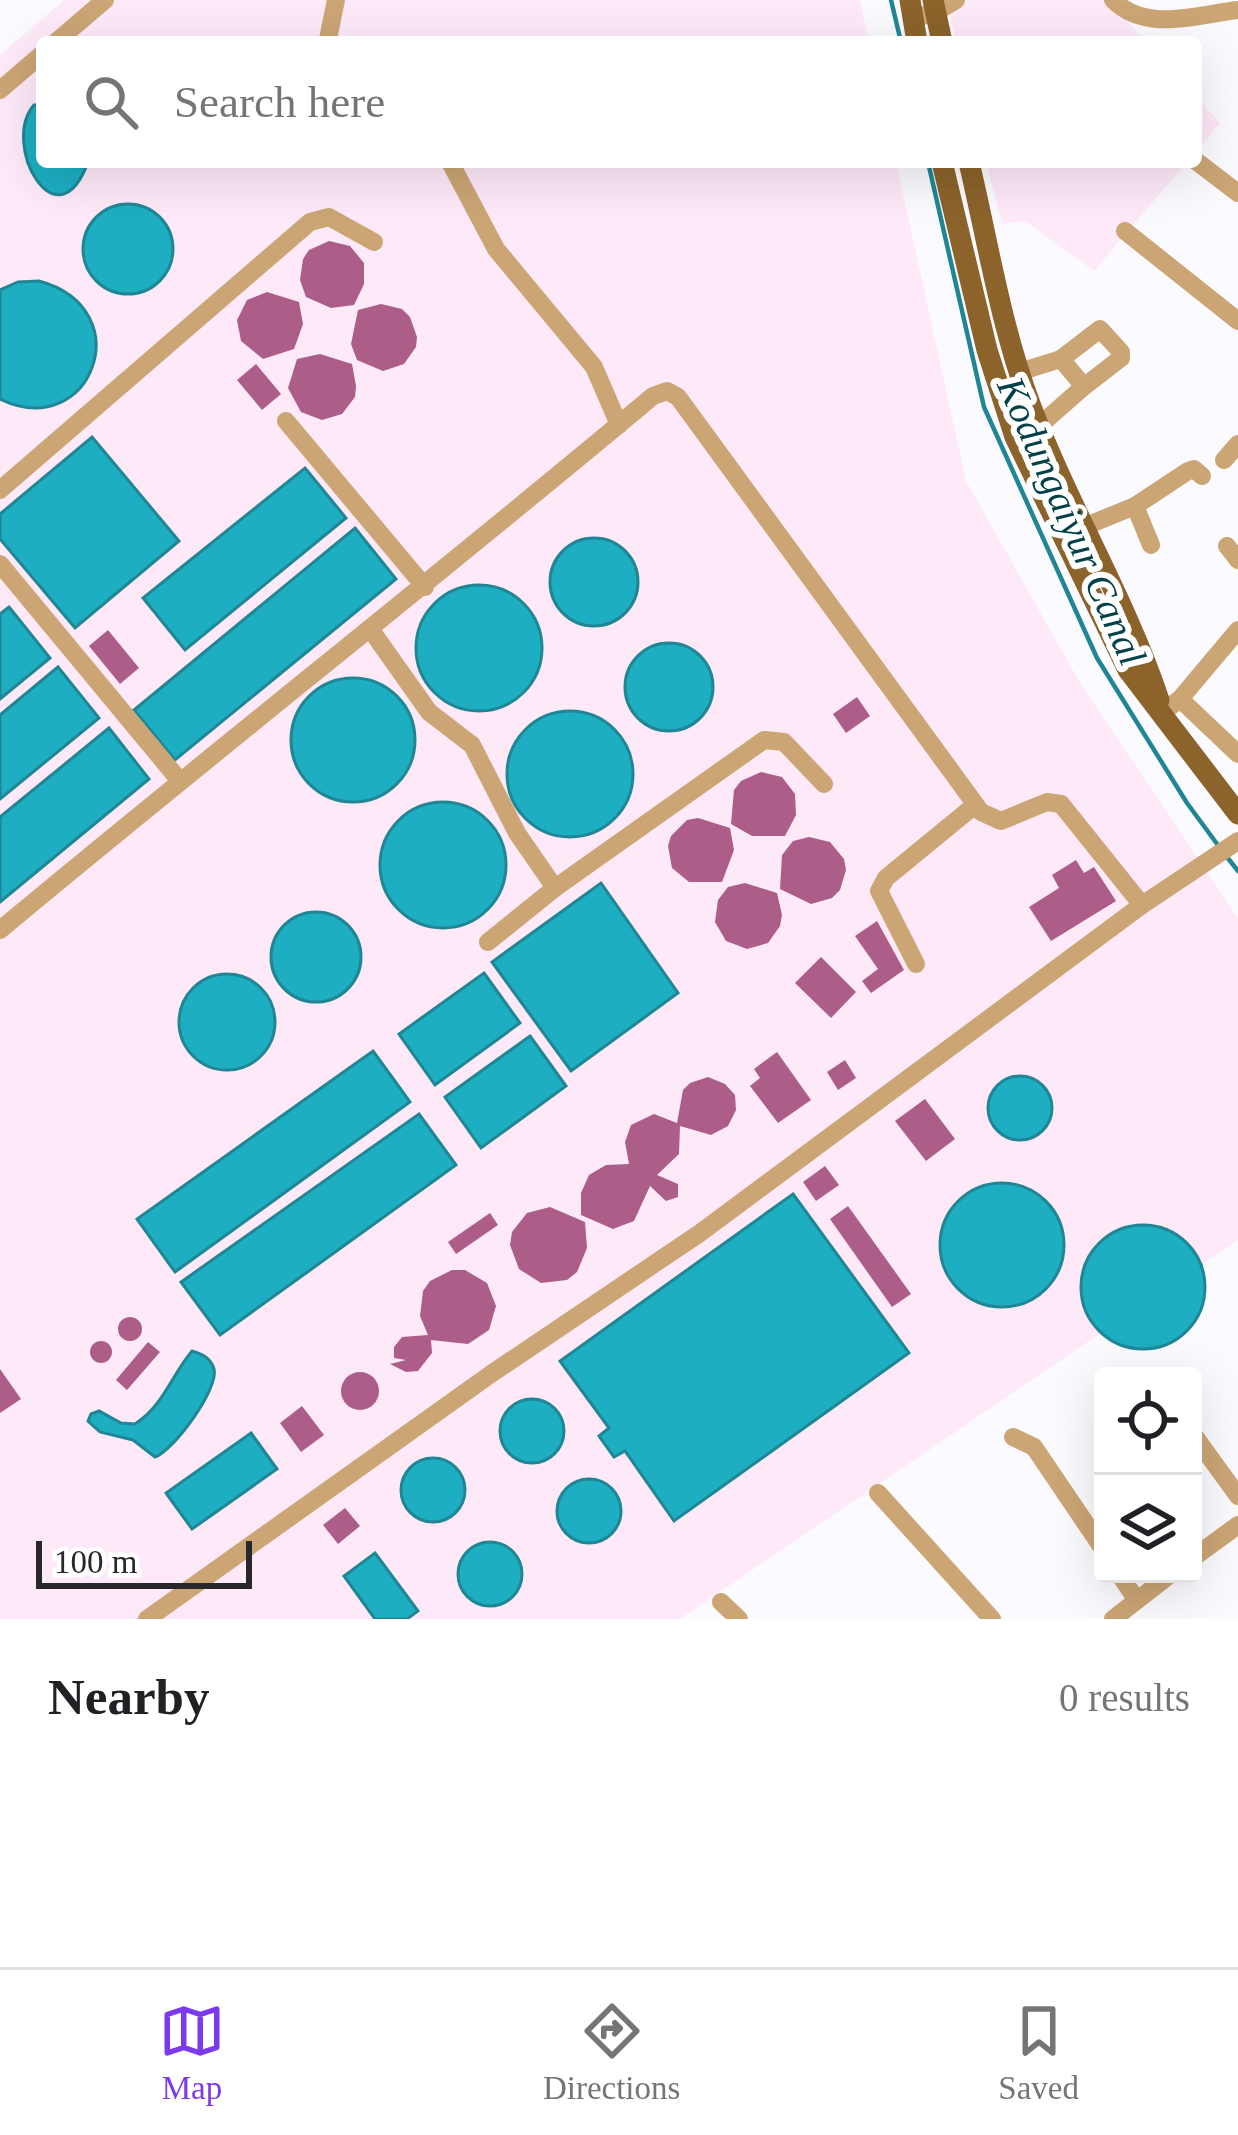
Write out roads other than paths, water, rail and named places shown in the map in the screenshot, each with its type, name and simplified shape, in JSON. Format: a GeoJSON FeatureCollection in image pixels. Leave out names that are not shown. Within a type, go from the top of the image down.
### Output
{"type":"FeatureCollection","features":[{"type":"Feature","properties":{"kind":"main road"},"geometry":{"type":"LineString","coordinates":[[934,6],[941,36]]}},
{"type":"Feature","properties":{"kind":"main road"},"geometry":{"type":"LineString","coordinates":[[943,168],[987,350],[1015,437],[1128,670],[1171,705]]}},
{"type":"Feature","properties":{"kind":"main road"},"geometry":{"type":"LineString","coordinates":[[970,168],[1019,372],[1081,528],[1147,662],[1238,814]]}},
{"type":"Feature","properties":{"kind":"street"},"geometry":{"type":"LineString","coordinates":[[63,36],[105,0]]}},
{"type":"Feature","properties":{"kind":"street"},"geometry":{"type":"LineString","coordinates":[[329,36],[336,0]]}},
{"type":"Feature","properties":{"kind":"street"},"geometry":{"type":"LineString","coordinates":[[913,20],[934,6],[956,0]]}},
{"type":"Feature","properties":{"kind":"street"},"geometry":{"type":"LineString","coordinates":[[1113,0],[1137,18],[1151,20],[1238,10]]}},
{"type":"Feature","properties":{"kind":"street"},"geometry":{"type":"LineString","coordinates":[[0,89],[36,59]]}},
{"type":"Feature","properties":{"kind":"street"},"geometry":{"type":"LineString","coordinates":[[1202,166],[1238,194]]}},
{"type":"Feature","properties":{"kind":"street"},"geometry":{"type":"LineString","coordinates":[[453,168],[496,249],[594,367],[619,425]]}},
{"type":"Feature","properties":{"kind":"street"},"geometry":{"type":"LineString","coordinates":[[0,490],[310,221],[328,217],[374,242]]}},
{"type":"Feature","properties":{"kind":"street"},"geometry":{"type":"LineString","coordinates":[[1125,231],[1238,321]]}},
{"type":"Feature","properties":{"kind":"street"},"geometry":{"type":"LineString","coordinates":[[1019,372],[1060,358],[1100,329],[1121,352],[1121,358],[1039,426]]}},
{"type":"Feature","properties":{"kind":"street"},"geometry":{"type":"LineString","coordinates":[[1060,358],[1082,389]]}},
{"type":"Feature","properties":{"kind":"street"},"geometry":{"type":"LineString","coordinates":[[0,930],[663,392],[679,397],[975,805],[995,821],[1047,802],[1060,804],[1142,905]]}},
{"type":"Feature","properties":{"kind":"street"},"geometry":{"type":"LineString","coordinates":[[286,421],[425,587]]}},
{"type":"Feature","properties":{"kind":"street"},"geometry":{"type":"LineString","coordinates":[[1224,460],[1238,443]]}},
{"type":"Feature","properties":{"kind":"street"},"geometry":{"type":"LineString","coordinates":[[1081,528],[1135,506],[1188,471],[1194,469],[1202,476]]}},
{"type":"Feature","properties":{"kind":"street"},"geometry":{"type":"LineString","coordinates":[[1135,506],[1151,544]]}},
{"type":"Feature","properties":{"kind":"street"},"geometry":{"type":"LineString","coordinates":[[0,564],[180,781]]}},
{"type":"Feature","properties":{"kind":"street"},"geometry":{"type":"LineString","coordinates":[[371,630],[429,712],[472,746],[517,833],[555,888]]}},
{"type":"Feature","properties":{"kind":"street"},"geometry":{"type":"LineString","coordinates":[[1237,634],[1171,705],[1238,754]]}},
{"type":"Feature","properties":{"kind":"street"},"geometry":{"type":"LineString","coordinates":[[488,942],[555,888],[764,740],[784,742],[824,784]]}},
{"type":"Feature","properties":{"kind":"street"},"geometry":{"type":"LineString","coordinates":[[916,964],[879,891],[886,878],[975,805]]}},
{"type":"Feature","properties":{"kind":"street"},"geometry":{"type":"LineString","coordinates":[[147,1619],[490,1375],[700,1233],[1142,905],[1235,843]]}},
{"type":"Feature","properties":{"kind":"street"},"geometry":{"type":"LineString","coordinates":[[1013,1437],[1034,1447],[1094,1536]]}},
{"type":"Feature","properties":{"kind":"street"},"geometry":{"type":"LineString","coordinates":[[1202,1446],[1238,1496]]}},
{"type":"Feature","properties":{"kind":"street"},"geometry":{"type":"LineString","coordinates":[[878,1493],[992,1619]]}},
{"type":"Feature","properties":{"kind":"street"},"geometry":{"type":"LineString","coordinates":[[1202,1551],[1238,1525]]}},
{"type":"Feature","properties":{"kind":"street"},"geometry":{"type":"LineString","coordinates":[[1125,1583],[1136,1599]]}},
{"type":"Feature","properties":{"kind":"street"},"geometry":{"type":"LineString","coordinates":[[1114,1619],[1158,1583]]}},
{"type":"Feature","properties":{"kind":"street"},"geometry":{"type":"LineString","coordinates":[[721,1602],[739,1619]]}},
{"type":"Feature","properties":{"kind":"water"},"geometry":{"type":"Polygon","coordinates":[[[36,105],[36,168],[85,168],[75,186],[62,194],[48,192],[37,180],[28,163],[25,122],[36,105]]]}},
{"type":"Feature","properties":{"kind":"water"},"geometry":{"type":"Polygon","coordinates":[[[128,204],[160,217],[173,249],[160,281],[128,294],[96,281],[83,249],[96,217],[128,204]]]}},
{"type":"Feature","properties":{"kind":"water"},"geometry":{"type":"Polygon","coordinates":[[[39,281],[71,296],[89,317],[96,342],[92,367],[79,388],[59,403],[32,408],[0,399],[0,290],[18,282],[39,281]]]}},
{"type":"Feature","properties":{"kind":"water"},"geometry":{"type":"Polygon","coordinates":[[[92,437],[179,541],[75,628],[0,539],[0,514],[92,437]]]}},
{"type":"Feature","properties":{"kind":"water"},"geometry":{"type":"Polygon","coordinates":[[[305,468],[346,518],[185,650],[143,598],[305,468]]]}},
{"type":"Feature","properties":{"kind":"water"},"geometry":{"type":"Polygon","coordinates":[[[355,528],[396,579],[175,760],[134,710],[355,528]]]}},
{"type":"Feature","properties":{"kind":"water"},"geometry":{"type":"Polygon","coordinates":[[[594,538],[611,541],[625,551],[635,565],[635,599],[625,613],[611,623],[594,626],[577,623],[563,613],[553,599],[550,582],[553,565],[563,551],[577,541],[594,538]]]}},
{"type":"Feature","properties":{"kind":"water"},"geometry":{"type":"Polygon","coordinates":[[[479,585],[503,590],[523,604],[537,624],[542,648],[537,672],[523,692],[503,706],[479,711],[455,706],[435,692],[421,672],[416,648],[421,624],[435,604],[455,590],[479,585]]]}},
{"type":"Feature","properties":{"kind":"water"},"geometry":{"type":"Polygon","coordinates":[[[9,607],[50,658],[0,699],[0,614],[9,607]]]}},
{"type":"Feature","properties":{"kind":"water"},"geometry":{"type":"Polygon","coordinates":[[[669,643],[686,646],[700,656],[710,670],[710,704],[700,718],[686,728],[669,731],[652,728],[638,718],[628,704],[625,687],[628,670],[638,656],[652,646],[669,643]]]}},
{"type":"Feature","properties":{"kind":"water"},"geometry":{"type":"Polygon","coordinates":[[[58,667],[99,718],[0,799],[0,715],[58,667]]]}},
{"type":"Feature","properties":{"kind":"water"},"geometry":{"type":"Polygon","coordinates":[[[353,678],[377,682],[397,696],[411,716],[415,740],[411,764],[397,784],[377,798],[353,802],[329,798],[309,784],[295,764],[291,740],[295,716],[309,696],[329,682],[353,678]]]}},
{"type":"Feature","properties":{"kind":"water"},"geometry":{"type":"Polygon","coordinates":[[[570,711],[594,716],[614,730],[628,750],[633,774],[628,798],[614,818],[594,832],[570,837],[546,832],[526,818],[512,798],[507,774],[512,750],[526,730],[546,716],[570,711]]]}},
{"type":"Feature","properties":{"kind":"water"},"geometry":{"type":"Polygon","coordinates":[[[109,728],[149,779],[0,902],[0,817],[109,728]]]}},
{"type":"Feature","properties":{"kind":"water"},"geometry":{"type":"Polygon","coordinates":[[[443,802],[467,807],[487,821],[501,841],[506,865],[501,889],[487,909],[467,923],[443,928],[419,923],[399,909],[385,889],[380,865],[385,841],[399,821],[419,807],[443,802]]]}},
{"type":"Feature","properties":{"kind":"water"},"geometry":{"type":"Polygon","coordinates":[[[601,883],[678,993],[571,1071],[492,962],[601,883]]]}},
{"type":"Feature","properties":{"kind":"water"},"geometry":{"type":"Polygon","coordinates":[[[316,912],[333,915],[348,925],[358,940],[358,974],[348,989],[333,999],[316,1002],[299,999],[284,989],[274,974],[271,957],[274,940],[284,925],[299,915],[316,912]]]}},
{"type":"Feature","properties":{"kind":"water"},"geometry":{"type":"Polygon","coordinates":[[[484,973],[520,1023],[435,1085],[399,1034],[484,973]]]}},
{"type":"Feature","properties":{"kind":"water"},"geometry":{"type":"Polygon","coordinates":[[[227,974],[261,988],[275,1022],[261,1056],[227,1070],[193,1056],[179,1022],[193,988],[227,974]]]}},
{"type":"Feature","properties":{"kind":"water"},"geometry":{"type":"Polygon","coordinates":[[[530,1036],[566,1086],[481,1148],[445,1097],[530,1036]]]}},
{"type":"Feature","properties":{"kind":"water"},"geometry":{"type":"Polygon","coordinates":[[[373,1051],[410,1102],[175,1272],[137,1219],[373,1051]]]}},
{"type":"Feature","properties":{"kind":"water"},"geometry":{"type":"Polygon","coordinates":[[[1020,1076],[1043,1085],[1052,1108],[1043,1131],[1020,1140],[997,1131],[988,1108],[997,1085],[1020,1076]]]}},
{"type":"Feature","properties":{"kind":"water"},"geometry":{"type":"Polygon","coordinates":[[[419,1114],[456,1165],[220,1335],[181,1282],[419,1114]]]}},
{"type":"Feature","properties":{"kind":"water"},"geometry":{"type":"Polygon","coordinates":[[[1002,1183],[1026,1188],[1046,1201],[1059,1221],[1064,1245],[1059,1269],[1046,1289],[1026,1302],[1002,1307],[978,1302],[958,1289],[945,1269],[940,1245],[945,1221],[958,1201],[978,1188],[1002,1183]]]}},
{"type":"Feature","properties":{"kind":"water"},"geometry":{"type":"Polygon","coordinates":[[[793,1194],[909,1353],[674,1521],[625,1451],[614,1457],[599,1436],[609,1428],[560,1361],[793,1194]]]}},
{"type":"Feature","properties":{"kind":"water"},"geometry":{"type":"Polygon","coordinates":[[[1143,1225],[1167,1230],[1187,1243],[1200,1263],[1205,1287],[1200,1311],[1187,1331],[1167,1344],[1143,1349],[1119,1344],[1099,1331],[1086,1311],[1081,1287],[1086,1263],[1099,1243],[1119,1230],[1143,1225]]]}},
{"type":"Feature","properties":{"kind":"water"},"geometry":{"type":"Polygon","coordinates":[[[192,1351],[211,1362],[214,1378],[194,1418],[163,1452],[155,1457],[133,1440],[100,1432],[88,1421],[99,1411],[121,1423],[135,1424],[160,1399],[192,1351]]]}},
{"type":"Feature","properties":{"kind":"water"},"geometry":{"type":"Polygon","coordinates":[[[532,1399],[555,1408],[564,1431],[555,1454],[532,1463],[509,1454],[500,1431],[509,1408],[532,1399]]]}},
{"type":"Feature","properties":{"kind":"water"},"geometry":{"type":"Polygon","coordinates":[[[251,1433],[277,1469],[192,1529],[166,1493],[251,1433]]]}},
{"type":"Feature","properties":{"kind":"water"},"geometry":{"type":"Polygon","coordinates":[[[433,1458],[456,1467],[465,1490],[456,1513],[433,1522],[410,1513],[401,1490],[410,1467],[433,1458]]]}},
{"type":"Feature","properties":{"kind":"water"},"geometry":{"type":"Polygon","coordinates":[[[589,1479],[612,1488],[621,1511],[612,1534],[589,1543],[566,1534],[557,1511],[566,1488],[589,1479]]]}},
{"type":"Feature","properties":{"kind":"water"},"geometry":{"type":"Polygon","coordinates":[[[490,1542],[513,1551],[522,1574],[513,1597],[490,1606],[467,1597],[458,1574],[467,1551],[490,1542]]]}},
{"type":"Feature","properties":{"kind":"water"},"geometry":{"type":"Polygon","coordinates":[[[375,1553],[418,1611],[407,1619],[375,1619],[344,1576],[375,1553]]]}},
{"type":"Feature","properties":{"kind":"waterway","name":"Kodungaiyur Canal"},"geometry":{"type":"LineString","coordinates":[[891,0],[900,36]]}},
{"type":"Feature","properties":{"kind":"waterway","name":"Kodungaiyur Canal"},"geometry":{"type":"LineString","coordinates":[[929,168],[984,407],[1097,658],[1220,848]]}},
{"type":"Feature","properties":{"kind":"waterway","name":"Kodungaiyur Canal"},"geometry":{"type":"LineString","coordinates":[[1227,857],[1238,871]]}}]}
